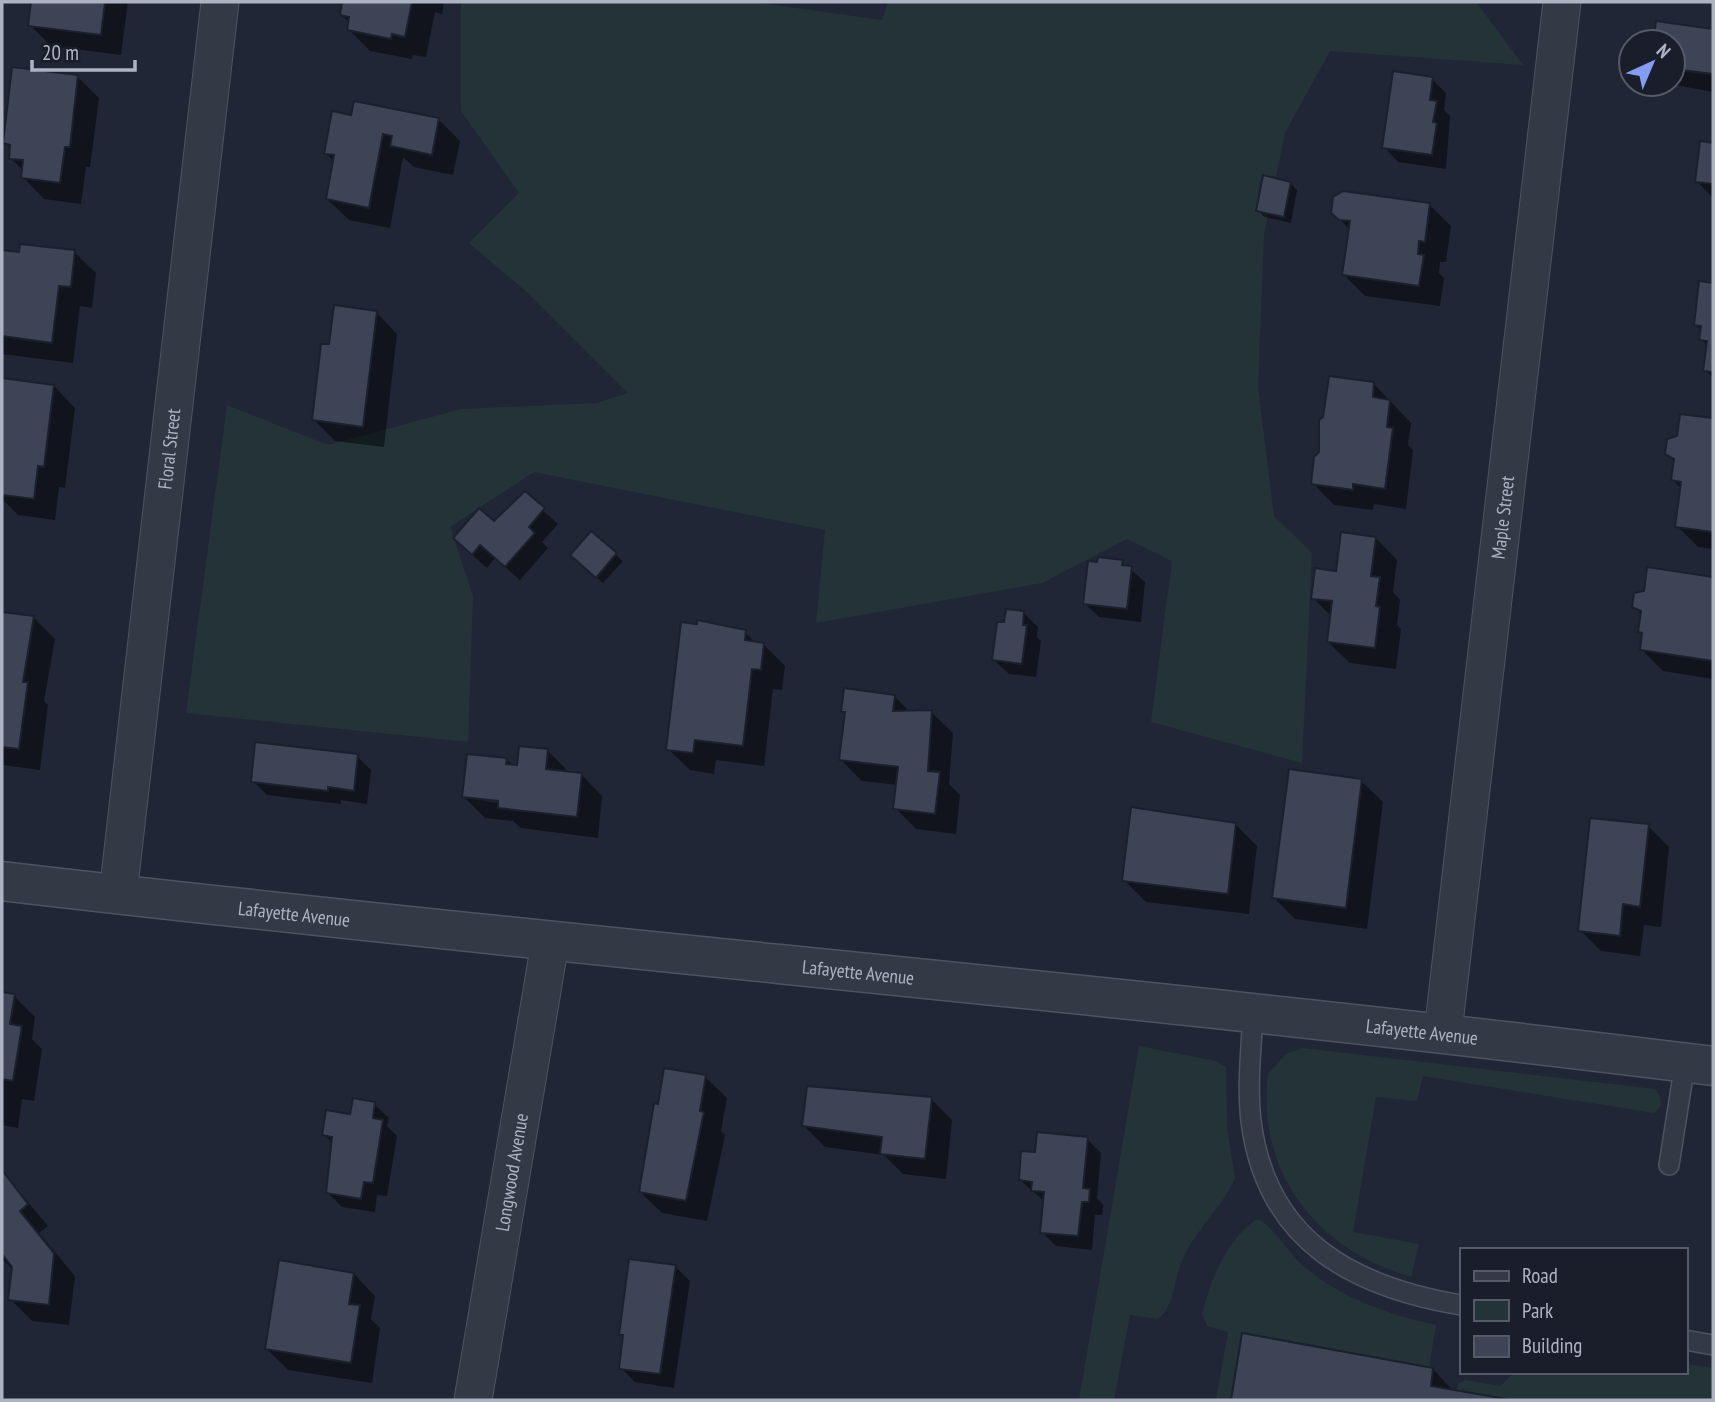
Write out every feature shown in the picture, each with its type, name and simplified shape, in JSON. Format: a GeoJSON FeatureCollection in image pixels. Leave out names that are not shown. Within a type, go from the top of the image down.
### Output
{"type":"FeatureCollection","features":[{"type":"Feature","properties":{"kind":"street","name":"Floral Street"},"geometry":{"type":"LineString","coordinates":[[118,894],[220,2]]}},
{"type":"Feature","properties":{"kind":"street","name":"Maple Street"},"geometry":{"type":"LineString","coordinates":[[1443,1032],[1562,2]]}},
{"type":"Feature","properties":{"kind":"street","name":"Lafayette Avenue"},"geometry":{"type":"LineString","coordinates":[[2,881],[550,943],[1443,1032],[1699,1064]]}},
{"type":"Feature","properties":{"kind":"street","name":"Longwood Avenue"},"geometry":{"type":"LineString","coordinates":[[473,1400],[550,943]]}},
{"type":"Feature","properties":{"kind":"lane"},"geometry":{"type":"LineString","coordinates":[[1252,1015],[1251,1121],[1273,1194],[1322,1254],[1351,1273],[1418,1298],[1460,1304]]}},
{"type":"Feature","properties":{"kind":"lane"},"geometry":{"type":"LineString","coordinates":[[1669,1165],[1699,1064]]}},
{"type":"Feature","properties":{"kind":"lane"},"geometry":{"type":"LineString","coordinates":[[1687,1340],[1713,1345]]}},
{"type":"Feature","properties":{"kind":"green space"},"geometry":{"type":"Polygon","coordinates":[[[461,2],[753,2],[882,20],[888,2],[1476,2],[1523,65],[1330,51],[1285,133],[1264,235],[1258,387],[1274,516],[1312,553],[1302,763],[1151,722],[1172,561],[1127,539],[1042,583],[816,623],[825,530],[534,472],[450,527],[473,596],[468,742],[186,713],[227,405],[328,445],[461,409],[597,403],[628,393],[528,293],[469,243],[519,193],[461,111],[461,2]]]}},
{"type":"Feature","properties":{"kind":"green space"},"geometry":{"type":"Polygon","coordinates":[[[1139,1046],[1216,1061],[1226,1067],[1227,1128],[1235,1178],[1187,1250],[1163,1315],[1157,1319],[1130,1315],[1114,1400],[1079,1400],[1139,1046]]]}},
{"type":"Feature","properties":{"kind":"green space"},"geometry":{"type":"Polygon","coordinates":[[[1303,1048],[1655,1089],[1660,1096],[1661,1106],[1654,1113],[1423,1076],[1417,1101],[1376,1097],[1353,1232],[1419,1244],[1411,1277],[1378,1265],[1348,1248],[1322,1227],[1300,1203],[1283,1175],[1272,1144],[1267,1110],[1268,1074],[1286,1054],[1303,1048]]]}},
{"type":"Feature","properties":{"kind":"green space"},"geometry":{"type":"Polygon","coordinates":[[[1257,1219],[1274,1232],[1302,1265],[1332,1287],[1382,1310],[1436,1325],[1429,1367],[1243,1333],[1231,1400],[1216,1400],[1228,1332],[1207,1326],[1202,1314],[1221,1261],[1237,1238],[1257,1219]]]}},
{"type":"Feature","properties":{"kind":"green space"},"geometry":{"type":"Polygon","coordinates":[[[1687,1364],[1713,1368],[1713,1400],[1512,1400],[1457,1391],[1458,1384],[1465,1380],[1501,1386],[1512,1374],[1687,1374],[1687,1364]]]}},
{"type":"Feature","properties":{"kind":"building"},"geometry":{"type":"Polygon","coordinates":[[[31,2],[105,2],[101,35],[28,26],[31,2]]]}},
{"type":"Feature","properties":{"kind":"building"},"geometry":{"type":"Polygon","coordinates":[[[342,2],[412,2],[405,37],[392,34],[391,39],[347,30],[349,17],[340,15],[342,2]]]}},
{"type":"Feature","properties":{"kind":"building"},"geometry":{"type":"Polygon","coordinates":[[[1656,21],[1713,29],[1713,74],[1687,71],[1687,28],[1655,28],[1656,21]]]}},
{"type":"Feature","properties":{"kind":"building"},"geometry":{"type":"Polygon","coordinates":[[[12,67],[78,75],[70,147],[65,147],[60,183],[21,178],[23,160],[9,159],[10,145],[3,143],[12,67]]]}},
{"type":"Feature","properties":{"kind":"building"},"geometry":{"type":"Polygon","coordinates":[[[1393,71],[1433,77],[1430,100],[1437,101],[1433,122],[1437,123],[1432,155],[1382,148],[1393,71]]]}},
{"type":"Feature","properties":{"kind":"building"},"geometry":{"type":"Polygon","coordinates":[[[354,101],[439,118],[432,155],[390,146],[392,136],[383,134],[369,208],[326,199],[334,155],[324,154],[332,111],[351,115],[354,101]]]}},
{"type":"Feature","properties":{"kind":"building"},"geometry":{"type":"Polygon","coordinates":[[[1700,141],[1713,143],[1713,184],[1695,182],[1700,141]]]}},
{"type":"Feature","properties":{"kind":"building"},"geometry":{"type":"Polygon","coordinates":[[[1263,175],[1291,182],[1284,217],[1256,211],[1263,175]]]}},
{"type":"Feature","properties":{"kind":"building"},"geometry":{"type":"Polygon","coordinates":[[[1343,191],[1430,203],[1425,242],[1419,241],[1418,254],[1424,255],[1419,286],[1342,275],[1350,221],[1339,220],[1331,213],[1333,197],[1343,191]]]}},
{"type":"Feature","properties":{"kind":"building"},"geometry":{"type":"Polygon","coordinates":[[[20,244],[75,250],[71,287],[59,286],[52,343],[2,336],[2,250],[19,252],[20,244]]]}},
{"type":"Feature","properties":{"kind":"building"},"geometry":{"type":"Polygon","coordinates":[[[1699,281],[1713,283],[1713,372],[1703,371],[1707,341],[1699,340],[1701,326],[1694,325],[1699,281]]]}},
{"type":"Feature","properties":{"kind":"building"},"geometry":{"type":"Polygon","coordinates":[[[334,305],[377,311],[363,427],[312,420],[321,344],[329,344],[334,305]]]}},
{"type":"Feature","properties":{"kind":"building"},"geometry":{"type":"Polygon","coordinates":[[[1329,376],[1374,382],[1373,397],[1390,400],[1387,427],[1393,428],[1385,489],[1353,484],[1353,490],[1311,484],[1314,457],[1319,452],[1319,420],[1323,417],[1329,376]]]}},
{"type":"Feature","properties":{"kind":"building"},"geometry":{"type":"Polygon","coordinates":[[[2,378],[54,385],[44,467],[38,466],[34,499],[2,495],[2,378]]]}},
{"type":"Feature","properties":{"kind":"building"},"geometry":{"type":"Polygon","coordinates":[[[1680,414],[1713,418],[1713,532],[1675,527],[1681,482],[1671,480],[1674,459],[1665,454],[1667,439],[1677,436],[1680,414]]]}},
{"type":"Feature","properties":{"kind":"building"},"geometry":{"type":"Polygon","coordinates":[[[525,491],[545,508],[529,527],[535,533],[505,567],[480,545],[472,555],[453,538],[479,508],[494,521],[525,491]]]}},
{"type":"Feature","properties":{"kind":"building"},"geometry":{"type":"Polygon","coordinates":[[[591,531],[617,553],[596,578],[570,555],[591,531]]]}},
{"type":"Feature","properties":{"kind":"building"},"geometry":{"type":"Polygon","coordinates":[[[1341,532],[1376,537],[1371,576],[1380,577],[1376,606],[1380,607],[1375,648],[1327,642],[1332,601],[1311,599],[1315,568],[1336,571],[1341,532]]]}},
{"type":"Feature","properties":{"kind":"building"},"geometry":{"type":"Polygon","coordinates":[[[1098,557],[1123,560],[1122,565],[1132,566],[1127,609],[1083,604],[1088,561],[1097,562],[1098,557]]]}},
{"type":"Feature","properties":{"kind":"building"},"geometry":{"type":"Polygon","coordinates":[[[1647,567],[1713,577],[1713,661],[1640,650],[1642,633],[1638,632],[1641,611],[1632,607],[1634,593],[1644,591],[1647,567]]]}},
{"type":"Feature","properties":{"kind":"building"},"geometry":{"type":"Polygon","coordinates":[[[1006,609],[1024,611],[1023,625],[1027,625],[1022,664],[992,660],[997,622],[1004,622],[1006,609]]]}},
{"type":"Feature","properties":{"kind":"building"},"geometry":{"type":"Polygon","coordinates":[[[2,612],[34,616],[23,682],[28,682],[19,749],[2,747],[2,612]]]}},
{"type":"Feature","properties":{"kind":"building"},"geometry":{"type":"Polygon","coordinates":[[[697,620],[746,630],[745,640],[764,643],[761,670],[752,669],[743,746],[695,740],[693,753],[666,750],[681,622],[697,624],[697,620]]]}},
{"type":"Feature","properties":{"kind":"building"},"geometry":{"type":"Polygon","coordinates":[[[844,688],[895,695],[893,711],[932,710],[928,771],[940,772],[935,814],[893,809],[898,767],[839,760],[845,712],[841,712],[844,688]]]}},
{"type":"Feature","properties":{"kind":"building"},"geometry":{"type":"Polygon","coordinates":[[[255,742],[358,754],[354,791],[328,787],[328,791],[251,782],[255,742]]]}},
{"type":"Feature","properties":{"kind":"building"},"geometry":{"type":"Polygon","coordinates":[[[519,746],[548,749],[546,769],[582,773],[577,817],[498,808],[498,801],[462,797],[467,754],[507,758],[506,764],[517,765],[519,746]]]}},
{"type":"Feature","properties":{"kind":"building"},"geometry":{"type":"Polygon","coordinates":[[[1289,769],[1362,779],[1346,908],[1272,898],[1289,769]]]}},
{"type":"Feature","properties":{"kind":"building"},"geometry":{"type":"Polygon","coordinates":[[[1131,807],[1236,823],[1228,894],[1122,881],[1131,807]]]}},
{"type":"Feature","properties":{"kind":"building"},"geometry":{"type":"Polygon","coordinates":[[[1590,818],[1649,824],[1640,907],[1623,904],[1620,936],[1578,931],[1590,818]]]}},
{"type":"Feature","properties":{"kind":"building"},"geometry":{"type":"Polygon","coordinates":[[[2,992],[15,994],[10,1024],[22,1026],[13,1081],[2,1079],[2,992]]]}},
{"type":"Feature","properties":{"kind":"building"},"geometry":{"type":"Polygon","coordinates":[[[664,1068],[706,1075],[700,1111],[704,1112],[686,1201],[639,1192],[654,1103],[658,1104],[664,1068]]]}},
{"type":"Feature","properties":{"kind":"building"},"geometry":{"type":"Polygon","coordinates":[[[807,1086],[932,1097],[925,1159],[880,1154],[882,1137],[802,1126],[807,1086]]]}},
{"type":"Feature","properties":{"kind":"building"},"geometry":{"type":"Polygon","coordinates":[[[353,1098],[375,1102],[373,1118],[383,1120],[373,1183],[364,1182],[361,1199],[326,1193],[332,1137],[322,1135],[326,1110],[350,1114],[353,1098]]]}},
{"type":"Feature","properties":{"kind":"building"},"geometry":{"type":"Polygon","coordinates":[[[1037,1132],[1088,1137],[1083,1188],[1090,1189],[1089,1202],[1082,1202],[1078,1236],[1040,1233],[1044,1192],[1031,1191],[1032,1182],[1019,1180],[1021,1151],[1035,1152],[1037,1132]]]}},
{"type":"Feature","properties":{"kind":"building"},"geometry":{"type":"Polygon","coordinates":[[[2,1170],[28,1204],[20,1211],[54,1253],[49,1305],[8,1300],[12,1267],[2,1254],[2,1170]]]}},
{"type":"Feature","properties":{"kind":"building"},"geometry":{"type":"Polygon","coordinates":[[[629,1259],[676,1265],[660,1374],[619,1369],[623,1335],[619,1335],[629,1259]]]}},
{"type":"Feature","properties":{"kind":"building"},"geometry":{"type":"Polygon","coordinates":[[[279,1260],[354,1273],[349,1304],[360,1305],[351,1363],[265,1349],[279,1260]]]}},
{"type":"Feature","properties":{"kind":"building"},"geometry":{"type":"Polygon","coordinates":[[[1242,1333],[1433,1368],[1431,1386],[1512,1400],[1231,1400],[1242,1333]]]}}]}
